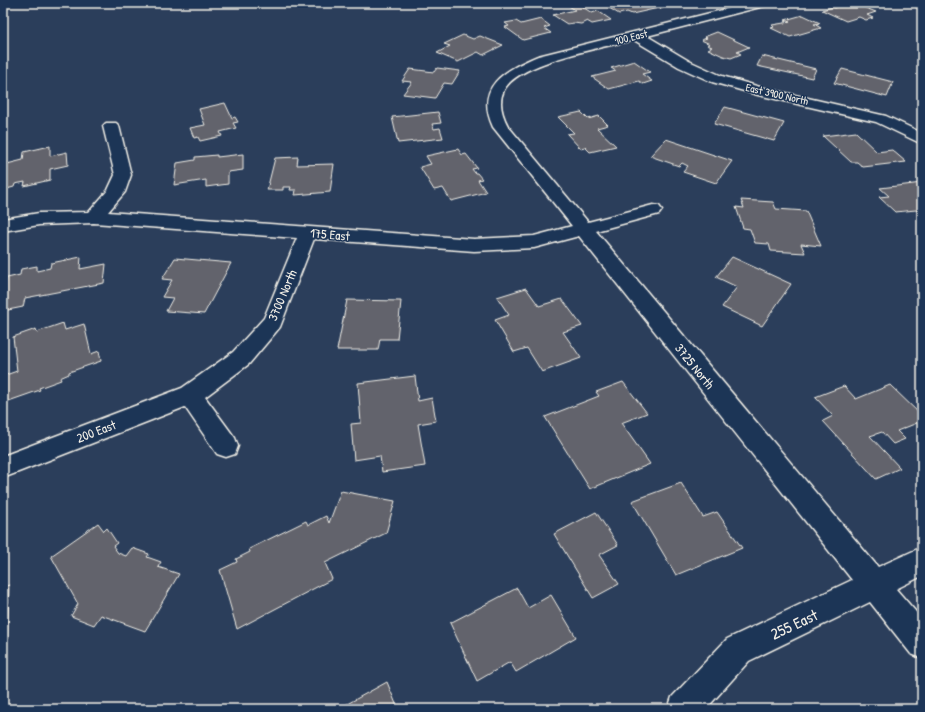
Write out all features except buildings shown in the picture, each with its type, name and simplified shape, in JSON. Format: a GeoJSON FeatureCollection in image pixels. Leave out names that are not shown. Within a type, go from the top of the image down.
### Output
{"type":"FeatureCollection","features":[{"type":"Feature","properties":{"kind":"street","name":"100 East"},"geometry":{"type":"LineString","coordinates":[[503,81],[521,68],[544,59],[756,4]]}},
{"type":"Feature","properties":{"kind":"street","name":"East 3900 North"},"geometry":{"type":"LineString","coordinates":[[637,36],[684,64],[717,79],[758,91],[881,119],[922,139]]}},
{"type":"Feature","properties":{"kind":"street","name":"3725 North"},"geometry":{"type":"LineString","coordinates":[[503,81],[496,91],[494,108],[501,127],[922,644]]}},
{"type":"Feature","properties":{"kind":"street"},"geometry":{"type":"LineString","coordinates":[[94,218],[116,192],[122,175],[111,126]]}},
{"type":"Feature","properties":{"kind":"street","name":"175 East"},"geometry":{"type":"LineString","coordinates":[[3,225],[39,219],[94,218],[308,232],[474,245],[534,242],[653,210]]}},
{"type":"Feature","properties":{"kind":"street","name":"3700 North"},"geometry":{"type":"LineString","coordinates":[[190,395],[241,358],[273,322],[308,232]]}},
{"type":"Feature","properties":{"kind":"street"},"geometry":{"type":"LineString","coordinates":[[190,395],[226,446]]}},
{"type":"Feature","properties":{"kind":"street","name":"200 East"},"geometry":{"type":"LineString","coordinates":[[3,467],[190,395]]}},
{"type":"Feature","properties":{"kind":"street","name":"255 East"},"geometry":{"type":"LineString","coordinates":[[684,709],[738,650],[922,561]]}}]}
